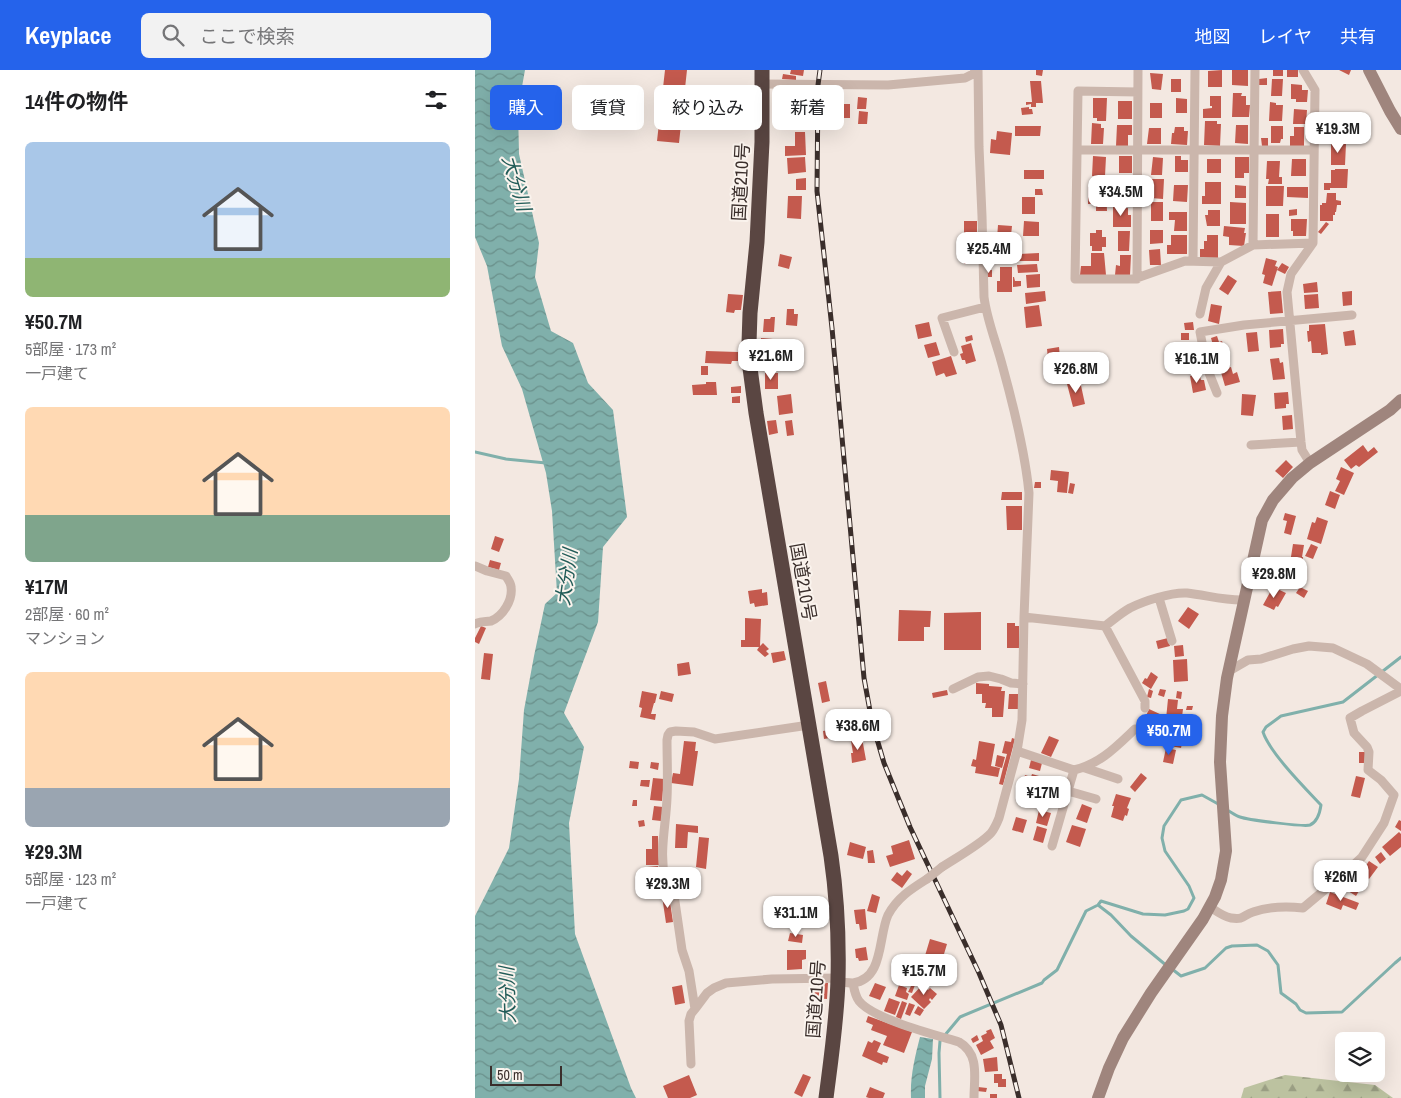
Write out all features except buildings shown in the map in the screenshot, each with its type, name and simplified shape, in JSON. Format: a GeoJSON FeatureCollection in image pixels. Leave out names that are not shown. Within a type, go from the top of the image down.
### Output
{"type":"FeatureCollection","features":[{"type":"Feature","properties":{"kind":"highway","name":"国道210号"},"geometry":{"type":"LineString","coordinates":[[762,77],[762,142],[757,242],[749,329],[750,368],[759,434],[834,875],[843,981],[826,1098]]}},
{"type":"Feature","properties":{"kind":"street"},"geometry":{"type":"LineString","coordinates":[[762,77],[888,85],[965,78],[977,70]]}},
{"type":"Feature","properties":{"kind":"street"},"geometry":{"type":"LineString","coordinates":[[691,1064],[689,1021],[691,1014],[707,993],[726,983],[772,979],[863,980],[872,973],[886,920],[895,904],[911,889],[986,837],[994,830],[999,818],[1017,751],[1022,720],[1029,509],[1027,475],[1003,368],[985,307],[977,70]]}},
{"type":"Feature","properties":{"kind":"street"},"geometry":{"type":"LineString","coordinates":[[1137,278],[1138,70]]}},
{"type":"Feature","properties":{"kind":"street"},"geometry":{"type":"LineString","coordinates":[[1193,261],[1195,70]]}},
{"type":"Feature","properties":{"kind":"street"},"geometry":{"type":"LineString","coordinates":[[1253,245],[1255,70]]}},
{"type":"Feature","properties":{"kind":"street"},"geometry":{"type":"LineString","coordinates":[[1303,70],[1315,90],[1313,242],[1291,274],[1287,292],[1302,450],[1311,464]]}},
{"type":"Feature","properties":{"kind":"street"},"geometry":{"type":"LineString","coordinates":[[1369,70],[1401,130]]}},
{"type":"Feature","properties":{"kind":"street"},"geometry":{"type":"LineString","coordinates":[[1138,92],[1079,91],[1075,279],[1137,278],[1180,263],[1193,261],[1221,262],[1253,245],[1313,242]]}},
{"type":"Feature","properties":{"kind":"street"},"geometry":{"type":"LineString","coordinates":[[1077,150],[1314,150]]}},
{"type":"Feature","properties":{"kind":"street"},"geometry":{"type":"LineString","coordinates":[[1200,314],[1206,288],[1221,262]]}},
{"type":"Feature","properties":{"kind":"street"},"geometry":{"type":"LineString","coordinates":[[954,352],[942,318],[985,307]]}},
{"type":"Feature","properties":{"kind":"street"},"geometry":{"type":"LineString","coordinates":[[1217,393],[1207,368],[1201,332],[1244,324],[1352,316]]}},
{"type":"Feature","properties":{"kind":"street"},"geometry":{"type":"LineString","coordinates":[[1098,1098],[1109,1068],[1129,1027],[1210,907],[1221,880],[1226,843],[1219,762],[1222,716],[1229,671],[1258,533],[1267,509],[1286,484],[1311,464],[1391,410],[1401,400]]}},
{"type":"Feature","properties":{"kind":"street"},"geometry":{"type":"LineString","coordinates":[[1251,445],[1301,442]]}},
{"type":"Feature","properties":{"kind":"street"},"geometry":{"type":"LineString","coordinates":[[475,566],[506,576],[511,586],[511,600],[498,616],[490,621],[477,622],[475,624]]}},
{"type":"Feature","properties":{"kind":"street"},"geometry":{"type":"LineString","coordinates":[[1024,617],[1105,626],[1129,608],[1159,598],[1184,593],[1227,600],[1245,600]]}},
{"type":"Feature","properties":{"kind":"street"},"geometry":{"type":"LineString","coordinates":[[1159,598],[1172,641]]}},
{"type":"Feature","properties":{"kind":"street"},"geometry":{"type":"LineString","coordinates":[[1105,626],[1145,701],[1145,708]]}},
{"type":"Feature","properties":{"kind":"street"},"geometry":{"type":"LineString","coordinates":[[1210,907],[1229,918],[1242,918],[1251,912],[1291,907],[1303,908],[1362,857],[1384,823],[1394,796],[1381,780],[1367,770],[1369,752],[1367,746],[1354,733],[1350,718],[1401,690],[1367,664],[1333,648],[1309,646],[1248,660],[1229,671]]}},
{"type":"Feature","properties":{"kind":"street"},"geometry":{"type":"LineString","coordinates":[[953,689],[978,677],[989,676],[1011,683],[1023,684]]}},
{"type":"Feature","properties":{"kind":"street"},"geometry":{"type":"LineString","coordinates":[[695,1009],[689,971],[682,950],[674,896],[665,880],[663,864],[668,735],[670,732],[676,731],[690,732],[715,739],[809,725]]}},
{"type":"Feature","properties":{"kind":"street"},"geometry":{"type":"LineString","coordinates":[[1017,751],[1074,770],[1085,768],[1106,756],[1135,729],[1161,734]]}},
{"type":"Feature","properties":{"kind":"street"},"geometry":{"type":"LineString","coordinates":[[1085,768],[1119,779]]}},
{"type":"Feature","properties":{"kind":"street"},"geometry":{"type":"LineString","coordinates":[[1051,846],[1074,770]]}},
{"type":"Feature","properties":{"kind":"street"},"geometry":{"type":"LineString","coordinates":[[1068,791],[1096,799]]}},
{"type":"Feature","properties":{"kind":"street"},"geometry":{"type":"LineString","coordinates":[[843,981],[857,999],[873,1013],[917,1030],[959,1042],[968,1050],[975,1065],[974,1098]]}},
{"type":"Feature","properties":{"kind":"green space"},"geometry":{"type":"Polygon","coordinates":[[[1285,1075],[1375,1085],[1393,1098],[1241,1098],[1244,1088],[1285,1075]]]}},
{"type":"Feature","properties":{"kind":"water","name":"大分川"},"geometry":{"type":"Polygon","coordinates":[[[475,70],[525,70],[522,85],[490,85],[490,130],[518,130],[519,154],[539,243],[535,277],[551,331],[573,343],[588,383],[613,410],[627,517],[603,547],[598,622],[564,713],[584,747],[569,823],[575,934],[636,1098],[475,1098],[475,916],[509,848],[519,779],[524,710],[534,656],[545,604],[557,593],[552,511],[546,473],[522,389],[502,346],[487,266],[475,237],[475,70]]]}},
{"type":"Feature","properties":{"kind":"water"},"geometry":{"type":"Polygon","coordinates":[[[920,1037],[933,1039],[932,1059],[925,1086],[925,1098],[911,1098],[912,1074],[920,1037]]]}},
{"type":"Feature","properties":{"kind":"waterway"},"geometry":{"type":"LineString","coordinates":[[475,452],[506,459],[546,463]]}},
{"type":"Feature","properties":{"kind":"waterway"},"geometry":{"type":"LineString","coordinates":[[1227,810],[1238,816],[1254,820],[1298,825],[1310,825],[1315,822],[1321,805],[1280,760],[1263,732],[1266,727],[1281,716],[1343,702],[1401,657]]}},
{"type":"Feature","properties":{"kind":"waterway"},"geometry":{"type":"LineString","coordinates":[[940,1098],[940,1041],[960,1017],[1042,983],[1057,970],[1086,911],[1098,905],[1101,901],[1143,914],[1165,915],[1188,909],[1194,898],[1189,886],[1165,851],[1162,838],[1164,826],[1181,800],[1202,795],[1220,805]]}},
{"type":"Feature","properties":{"kind":"waterway"},"geometry":{"type":"LineString","coordinates":[[1098,905],[1167,966]]}},
{"type":"Feature","properties":{"kind":"waterway"},"geometry":{"type":"LineString","coordinates":[[1172,969],[1181,976],[1205,968],[1226,948],[1257,945],[1268,951],[1278,965],[1281,993],[1296,1004],[1300,1010],[1306,1013],[1342,1012],[1401,958]]}},
{"type":"Feature","properties":{"kind":"railway"},"geometry":{"type":"LineString","coordinates":[[820,70],[818,85],[817,191],[832,328],[864,678],[872,722],[884,763],[910,827],[979,973],[1001,1025],[1019,1098]]}}]}
